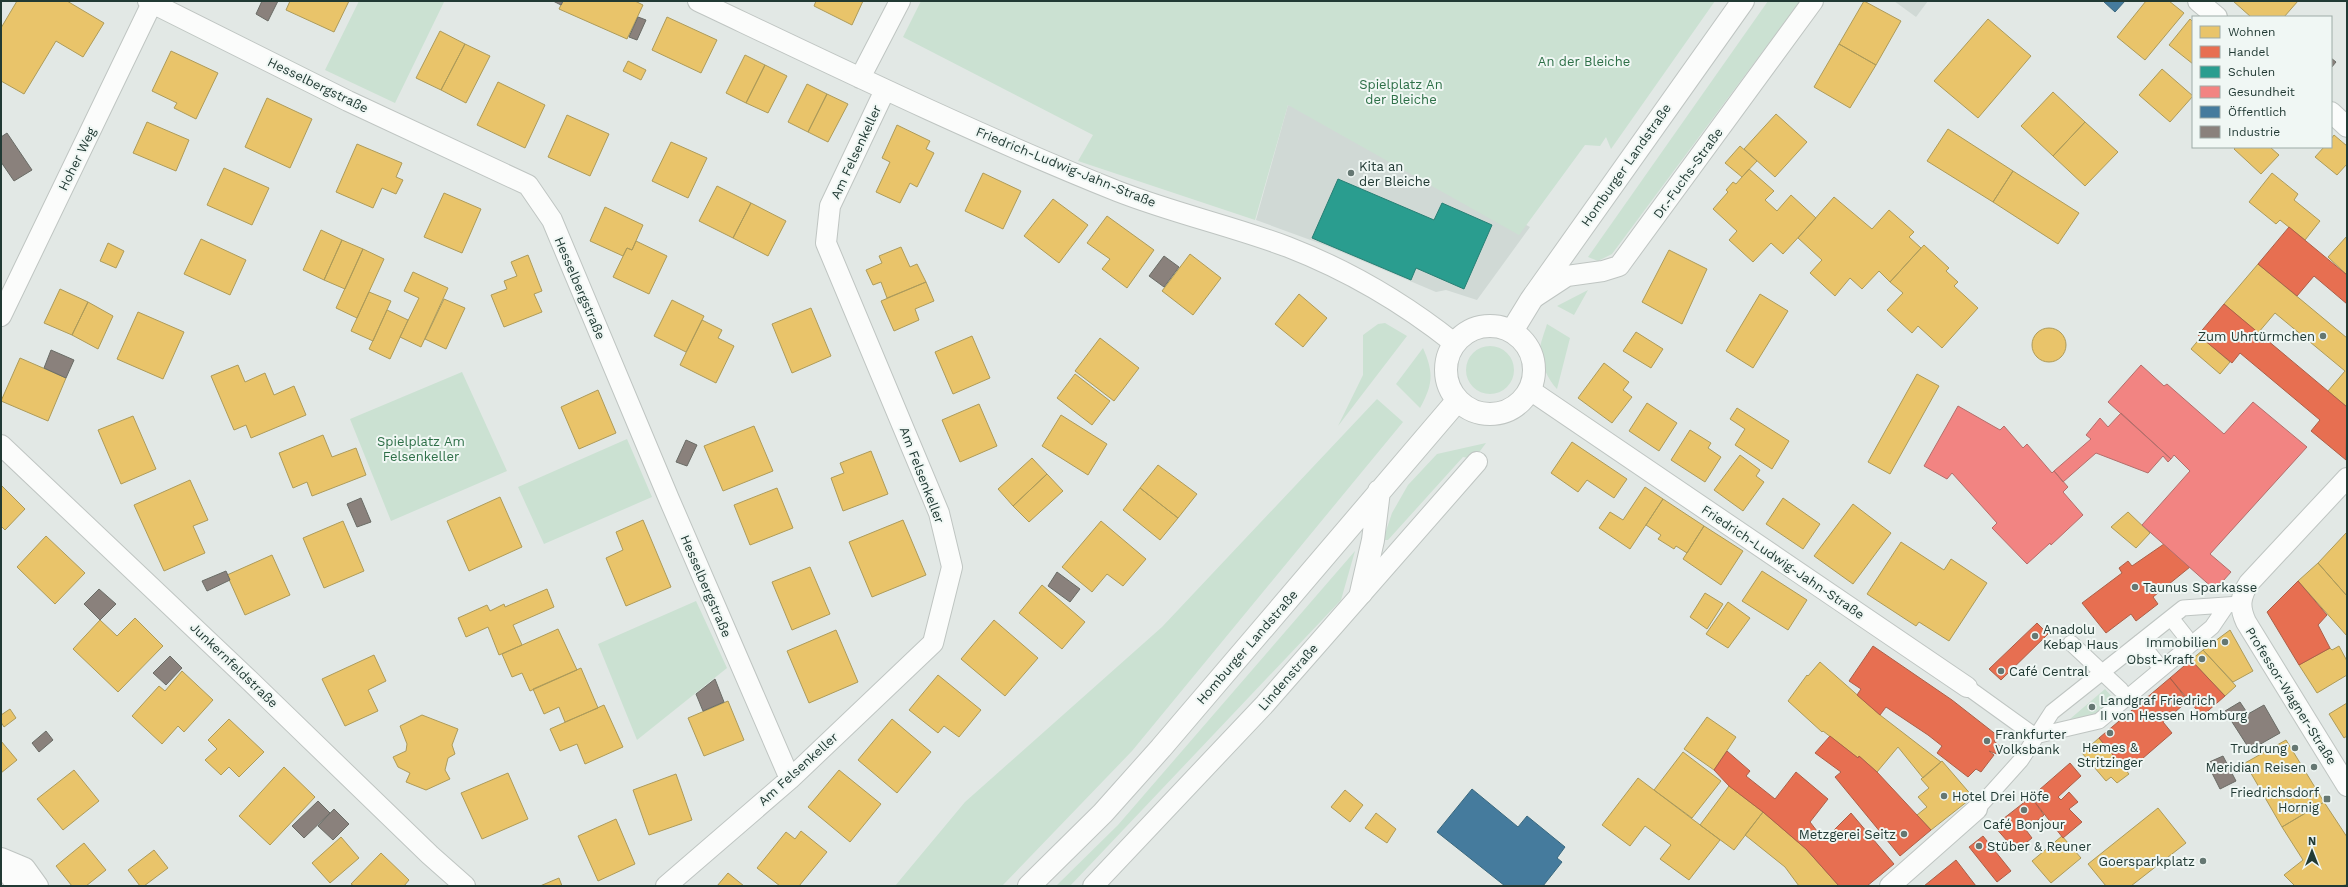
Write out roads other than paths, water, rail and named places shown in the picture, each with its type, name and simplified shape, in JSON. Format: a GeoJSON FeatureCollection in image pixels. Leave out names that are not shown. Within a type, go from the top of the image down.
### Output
{"type":"FeatureCollection","features":[{"type":"Feature","properties":{"kind":"street","name":"Friedrich-Ludwig-Jahn-Straße"},"geometry":{"type":"LineString","coordinates":[[698,1],[885,90],[1120,192],[1289,248],[1354,278],[1428,322],[1454,343]]}},
{"type":"Feature","properties":{"kind":"street"},"geometry":{"type":"LineString","coordinates":[[860,78],[900,1]]}},
{"type":"Feature","properties":{"kind":"street","name":"Homburger Landstraße"},"geometry":{"type":"LineString","coordinates":[[1512,331],[1531,300],[1742,1]]}},
{"type":"Feature","properties":{"kind":"street","name":"Dr.-Fuchs-Straße"},"geometry":{"type":"LineString","coordinates":[[1531,300],[1567,276],[1603,271],[1619,266],[1813,1]]}},
{"type":"Feature","properties":{"kind":"street"},"geometry":{"type":"LineString","coordinates":[[2198,1],[2216,16]]}},
{"type":"Feature","properties":{"kind":"street","name":"Hoher Weg"},"geometry":{"type":"LineString","coordinates":[[1,316],[151,2]]}},
{"type":"Feature","properties":{"kind":"street","name":"Hesselbergstraße"},"geometry":{"type":"LineString","coordinates":[[151,2],[348,101],[528,185],[552,220],[669,499],[790,778]]}},
{"type":"Feature","properties":{"kind":"street","name":"Am Felsenkeller"},"geometry":{"type":"LineString","coordinates":[[666,886],[790,778],[933,643],[952,568],[938,513],[826,243],[830,206],[885,90]]}},
{"type":"Feature","properties":{"kind":"street"},"geometry":{"type":"LineString","coordinates":[[2332,113],[2347,127]]}},
{"type":"Feature","properties":{"kind":"street"},"geometry":{"type":"LineString","coordinates":[[1500,326],[1512,331],[1522,339],[1529,349],[1534,361],[1534,374],[1530,390],[1516,406],[1504,412],[1492,415],[1479,414],[1467,409],[1457,401],[1448,385],[1445,366],[1448,354],[1454,343],[1464,334],[1481,327],[1500,326]]}},
{"type":"Feature","properties":{"kind":"street","name":"Friedrich-Ludwig-Jahn-Straße"},"geometry":{"type":"LineString","coordinates":[[1530,390],[1967,687],[2035,736]]}},
{"type":"Feature","properties":{"kind":"street","name":"Homburger Landstraße"},"geometry":{"type":"LineString","coordinates":[[1029,886],[1103,813],[1156,754],[1457,401]]}},
{"type":"Feature","properties":{"kind":"street","name":"Junkernfeldstraße"},"geometry":{"type":"LineString","coordinates":[[1,445],[248,678],[430,855],[465,886]]}},
{"type":"Feature","properties":{"kind":"street","name":"Lindenstraße"},"geometry":{"type":"LineString","coordinates":[[1093,886],[1265,704],[1477,462]]}},
{"type":"Feature","properties":{"kind":"street"},"geometry":{"type":"LineString","coordinates":[[2035,736],[2099,722],[2163,670],[2212,627],[2234,604],[2249,583],[2347,478]]}},
{"type":"Feature","properties":{"kind":"street"},"geometry":{"type":"LineString","coordinates":[[1361,593],[1373,540],[1379,491]]}},
{"type":"Feature","properties":{"kind":"street"},"geometry":{"type":"LineString","coordinates":[[1890,886],[1977,808],[2020,760],[2052,712],[2183,608],[2234,604]]}},
{"type":"Feature","properties":{"kind":"street","name":"Professor-Wagner-Straße"},"geometry":{"type":"LineString","coordinates":[[2234,604],[2347,786]]}},
{"type":"Feature","properties":{"kind":"street"},"geometry":{"type":"LineString","coordinates":[[2171,618],[2186,637]]}},
{"type":"Feature","properties":{"kind":"street"},"geometry":{"type":"LineString","coordinates":[[2140,642],[2163,670]]}},
{"type":"Feature","properties":{"kind":"street"},"geometry":{"type":"LineString","coordinates":[[2071,643],[2121,690]]}},
{"type":"Feature","properties":{"kind":"street"},"geometry":{"type":"LineString","coordinates":[[1,858],[25,868],[38,886]]}},
{"type":"Feature","properties":{"kind":"street"},"geometry":{"type":"LineString","coordinates":[[1,864],[13,880],[33,886]]}},
{"type":"Feature","properties":{"kind":"place","name":"Kita an der Bleiche"},"geometry":{"type":"Point","coordinates":[1351,173]}},
{"type":"Feature","properties":{"kind":"place","name":"Zum Uhrtürmchen"},"geometry":{"type":"Point","coordinates":[2323,336]}},
{"type":"Feature","properties":{"kind":"place","name":"Taunus Sparkasse"},"geometry":{"type":"Point","coordinates":[2135,587]}},
{"type":"Feature","properties":{"kind":"place","name":"Anadolu Kebap Haus"},"geometry":{"type":"Point","coordinates":[2035,636]}},
{"type":"Feature","properties":{"kind":"place","name":"Immobilien"},"geometry":{"type":"Point","coordinates":[2225,642]}},
{"type":"Feature","properties":{"kind":"place","name":"Obst-Kraft"},"geometry":{"type":"Point","coordinates":[2202,659]}},
{"type":"Feature","properties":{"kind":"place","name":"Café Central"},"geometry":{"type":"Point","coordinates":[2001,671]}},
{"type":"Feature","properties":{"kind":"place","name":"Landgraf Friedrich II von Hessen Homburg"},"geometry":{"type":"Point","coordinates":[2092,707]}},
{"type":"Feature","properties":{"kind":"place","name":"Hemes & Stritzinger"},"geometry":{"type":"Point","coordinates":[2110,733]}},
{"type":"Feature","properties":{"kind":"place","name":"Frankfurter Volksbank"},"geometry":{"type":"Point","coordinates":[1987,741]}},
{"type":"Feature","properties":{"kind":"place","name":"Trudrung"},"geometry":{"type":"Point","coordinates":[2295,748]}},
{"type":"Feature","properties":{"kind":"place","name":"Meridian Reisen"},"geometry":{"type":"Point","coordinates":[2314,767]}},
{"type":"Feature","properties":{"kind":"place","name":"Hotel Drei Höfe"},"geometry":{"type":"Point","coordinates":[1944,796]}},
{"type":"Feature","properties":{"kind":"place","name":"Friedrichsdorf Hornig"},"geometry":{"type":"Point","coordinates":[2327,799]}},
{"type":"Feature","properties":{"kind":"place","name":"Café Bonjour"},"geometry":{"type":"Point","coordinates":[2024,810]}},
{"type":"Feature","properties":{"kind":"place","name":"Metzgerei Seitz"},"geometry":{"type":"Point","coordinates":[1904,834]}},
{"type":"Feature","properties":{"kind":"place","name":"Stüber & Reuner"},"geometry":{"type":"Point","coordinates":[1979,846]}},
{"type":"Feature","properties":{"kind":"place","name":"Goersparkplatz"},"geometry":{"type":"Point","coordinates":[2203,861]}},
{"type":"Feature","properties":{"kind":"park label","name":"An der Bleiche"},"geometry":{"type":"Point","coordinates":[1584,61]}},
{"type":"Feature","properties":{"kind":"park label","name":"Spielplatz An der Bleiche"},"geometry":{"type":"Point","coordinates":[1401,92]}},
{"type":"Feature","properties":{"kind":"park label","name":"Spielplatz Am Felsenkeller"},"geometry":{"type":"Point","coordinates":[421,448]}}]}
